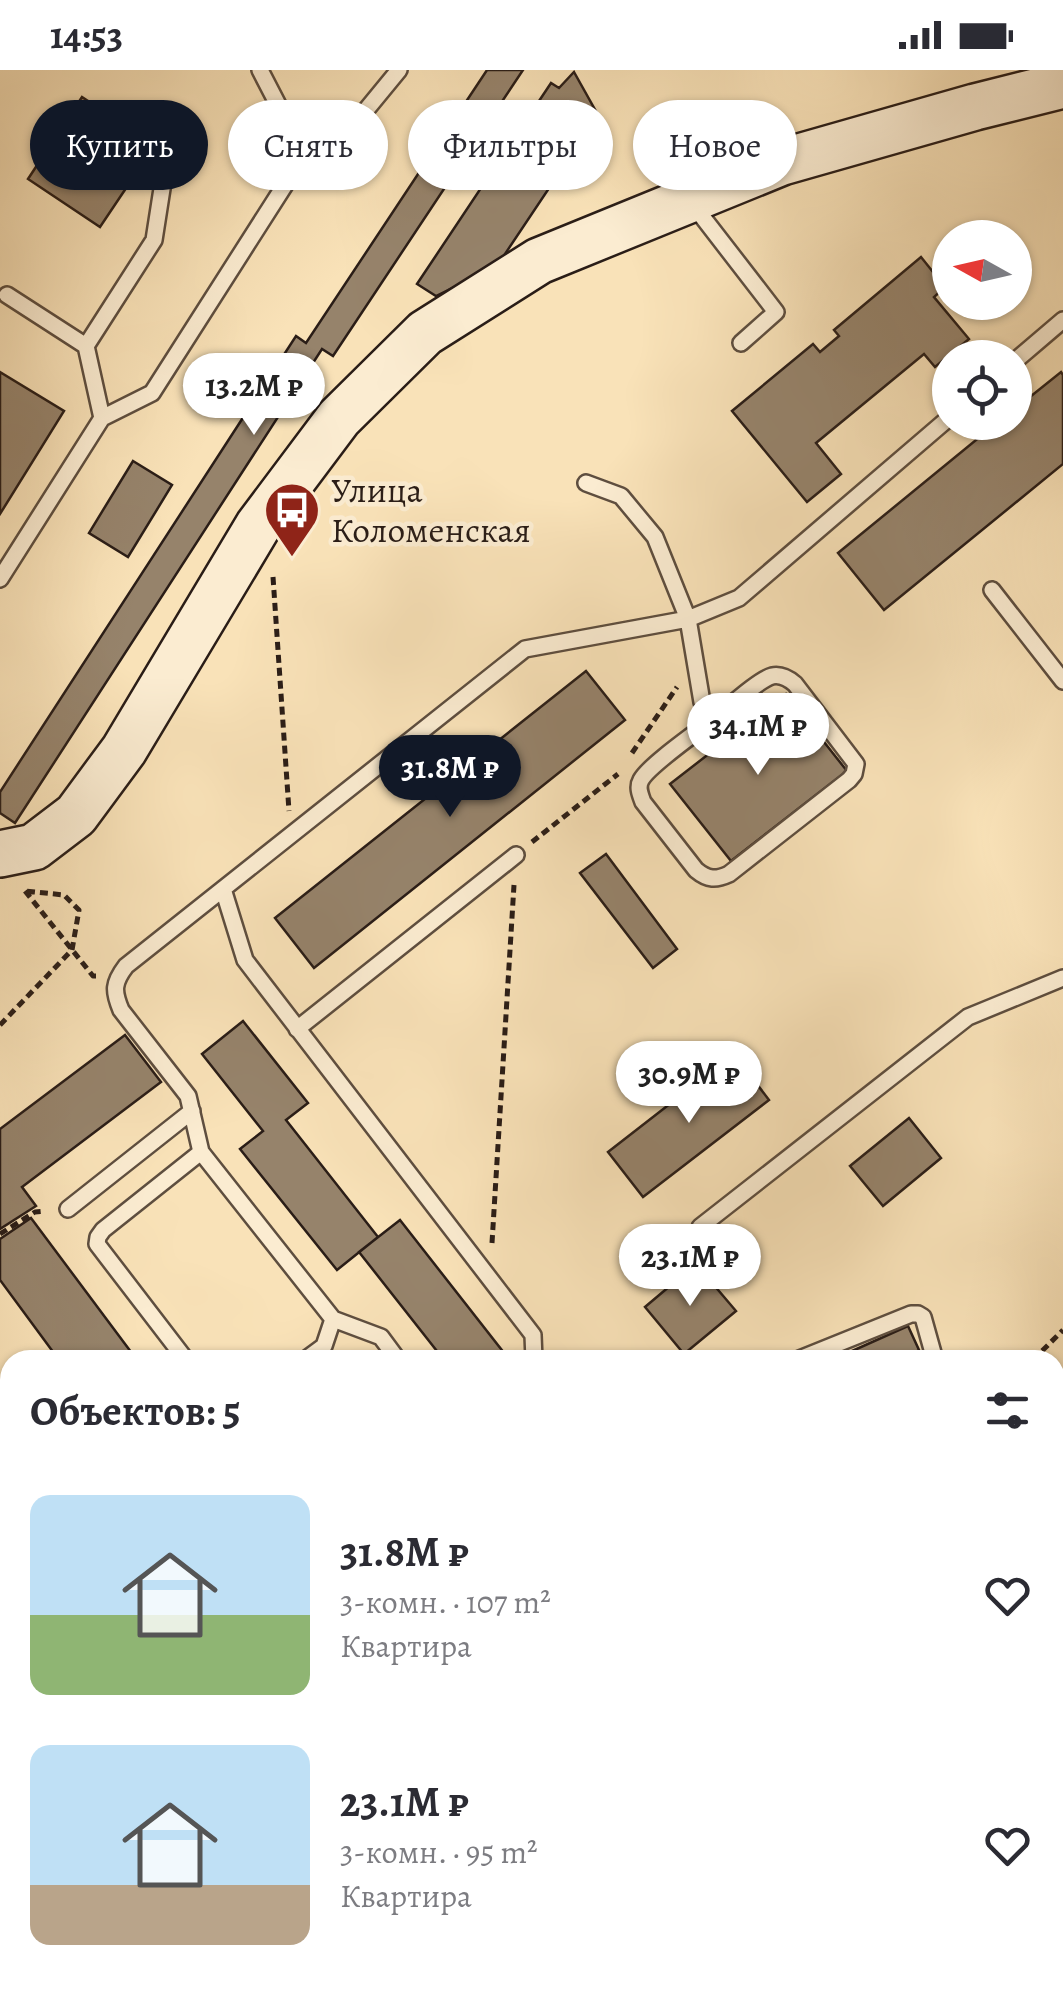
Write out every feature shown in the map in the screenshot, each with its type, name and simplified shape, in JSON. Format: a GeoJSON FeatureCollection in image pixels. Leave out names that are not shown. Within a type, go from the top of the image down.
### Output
{"type":"FeatureCollection","features":[{"type":"Feature","properties":{"kind":"main road"},"geometry":{"type":"LineString","coordinates":[[0,854],[34,846],[76,815],[124,750],[258,526],[339,418],[425,332],[539,261],[782,162],[1063,84]]}},
{"type":"Feature","properties":{"kind":"lane"},"geometry":{"type":"LineString","coordinates":[[260,70],[276,100]]}},
{"type":"Feature","properties":{"kind":"lane"},"geometry":{"type":"LineString","coordinates":[[374,100],[399,70]]}},
{"type":"Feature","properties":{"kind":"lane"},"geometry":{"type":"LineString","coordinates":[[86,346],[154,240],[162,190]]}},
{"type":"Feature","properties":{"kind":"lane"},"geometry":{"type":"LineString","coordinates":[[0,579],[102,418],[152,393],[281,190]]}},
{"type":"Feature","properties":{"kind":"lane"},"geometry":{"type":"LineString","coordinates":[[690,200],[776,312],[742,343]]}},
{"type":"Feature","properties":{"kind":"lane"},"geometry":{"type":"LineString","coordinates":[[7,295],[86,346],[102,418]]}},
{"type":"Feature","properties":{"kind":"lane"},"geometry":{"type":"LineString","coordinates":[[1032,346],[1063,320]]}},
{"type":"Feature","properties":{"kind":"lane"},"geometry":{"type":"LineString","coordinates":[[390,1350],[380,1337],[333,1319],[202,1152],[188,1096],[121,1010],[114,994],[115,980],[126,966],[525,650],[688,619],[739,598],[932,432]]}},
{"type":"Feature","properties":{"kind":"lane"},"geometry":{"type":"LineString","coordinates":[[586,483],[621,496],[655,537],[688,619],[702,702],[715,718]]}},
{"type":"Feature","properties":{"kind":"lane"},"geometry":{"type":"LineString","coordinates":[[992,590],[1063,681]]}},
{"type":"Feature","properties":{"kind":"lane"},"geometry":{"type":"LineString","coordinates":[[775,675],[786,677],[796,684],[856,764],[850,780],[730,874],[718,879],[705,878],[696,870],[638,791],[640,780],[649,770],[715,718],[765,680],[775,675]]}},
{"type":"Feature","properties":{"kind":"lane"},"geometry":{"type":"LineString","coordinates":[[298,1029],[516,854]]}},
{"type":"Feature","properties":{"kind":"lane"},"geometry":{"type":"LineString","coordinates":[[223,889],[245,960],[532,1336],[533,1350]]}},
{"type":"Feature","properties":{"kind":"lane"},"geometry":{"type":"LineString","coordinates":[[700,1227],[968,1017],[1063,978]]}},
{"type":"Feature","properties":{"kind":"lane"},"geometry":{"type":"LineString","coordinates":[[68,1209],[192,1111]]}},
{"type":"Feature","properties":{"kind":"lane"},"geometry":{"type":"LineString","coordinates":[[178,1350],[97,1244],[103,1230],[202,1152]]}},
{"type":"Feature","properties":{"kind":"lane"},"geometry":{"type":"LineString","coordinates":[[823,1350],[918,1314],[923,1317],[931,1350]]}},
{"type":"Feature","properties":{"kind":"lane"},"geometry":{"type":"LineString","coordinates":[[319,1350],[324,1346],[333,1319]]}},
{"type":"Feature","properties":{"kind":"path"},"geometry":{"type":"LineString","coordinates":[[272,574],[290,836]]}},
{"type":"Feature","properties":{"kind":"path"},"geometry":{"type":"LineString","coordinates":[[630,757],[695,660]]}},
{"type":"Feature","properties":{"kind":"path"},"geometry":{"type":"LineString","coordinates":[[490,1280],[516,854],[618,773]]}},
{"type":"Feature","properties":{"kind":"path"},"geometry":{"type":"LineString","coordinates":[[0,1025],[72,950],[79,910],[64,895],[25,891],[48,921],[72,950],[93,976],[115,980]]}},
{"type":"Feature","properties":{"kind":"path"},"geometry":{"type":"LineString","coordinates":[[0,1234],[35,1212],[68,1209]]}},
{"type":"Feature","properties":{"kind":"path"},"geometry":{"type":"LineString","coordinates":[[1043,1350],[1063,1330]]}},
{"type":"Feature","properties":{"kind":"building"},"geometry":{"type":"Polygon","coordinates":[[[487,70],[523,70],[503,100],[467,100],[487,70]]]}},
{"type":"Feature","properties":{"kind":"building"},"geometry":{"type":"Polygon","coordinates":[[[574,72],[590,100],[540,100],[551,83],[559,88],[574,72]]]}},
{"type":"Feature","properties":{"kind":"building"},"geometry":{"type":"Polygon","coordinates":[[[408,189],[443,190],[333,356],[322,349],[15,823],[0,813],[0,792],[296,336],[306,343],[408,189]]]}},
{"type":"Feature","properties":{"kind":"building"},"geometry":{"type":"Polygon","coordinates":[[[44,190],[125,190],[100,227],[44,190]]]}},
{"type":"Feature","properties":{"kind":"building"},"geometry":{"type":"Polygon","coordinates":[[[480,190],[548,190],[497,266],[436,296],[417,284],[480,190]]]}},
{"type":"Feature","properties":{"kind":"building"},"geometry":{"type":"Polygon","coordinates":[[[921,257],[932,271],[932,320],[953,320],[969,339],[932,340],[932,363],[924,354],[816,443],[841,474],[807,502],[732,411],[813,344],[820,352],[839,336],[834,330],[921,257]]]}},
{"type":"Feature","properties":{"kind":"building"},"geometry":{"type":"Polygon","coordinates":[[[0,372],[64,411],[0,514],[0,372]]]}},
{"type":"Feature","properties":{"kind":"building"},"geometry":{"type":"Polygon","coordinates":[[[1061,372],[1063,464],[884,610],[838,553],[976,440],[1032,440],[1032,395],[1061,372]]]}},
{"type":"Feature","properties":{"kind":"building"},"geometry":{"type":"Polygon","coordinates":[[[133,461],[172,485],[128,557],[89,533],[133,461]]]}},
{"type":"Feature","properties":{"kind":"building"},"geometry":{"type":"Polygon","coordinates":[[[586,671],[625,720],[314,968],[275,918],[586,671]]]}},
{"type":"Feature","properties":{"kind":"building"},"geometry":{"type":"Polygon","coordinates":[[[786,694],[847,771],[731,861],[670,784],[786,694]]]}},
{"type":"Feature","properties":{"kind":"building"},"geometry":{"type":"Polygon","coordinates":[[[606,854],[677,949],[653,968],[580,873],[606,854]]]}},
{"type":"Feature","properties":{"kind":"building"},"geometry":{"type":"Polygon","coordinates":[[[243,1021],[308,1103],[286,1120],[378,1237],[337,1270],[240,1149],[263,1131],[202,1054],[243,1021]]]}},
{"type":"Feature","properties":{"kind":"building"},"geometry":{"type":"Polygon","coordinates":[[[125,1035],[161,1082],[22,1187],[36,1206],[0,1229],[0,1129],[125,1035]]]}},
{"type":"Feature","properties":{"kind":"building"},"geometry":{"type":"Polygon","coordinates":[[[734,1054],[769,1100],[643,1197],[608,1152],[734,1054]]]}},
{"type":"Feature","properties":{"kind":"building"},"geometry":{"type":"Polygon","coordinates":[[[909,1118],[941,1158],[883,1206],[850,1166],[909,1118]]]}},
{"type":"Feature","properties":{"kind":"building"},"geometry":{"type":"Polygon","coordinates":[[[31,1218],[130,1350],[52,1350],[0,1280],[0,1239],[31,1218]]]}},
{"type":"Feature","properties":{"kind":"building"},"geometry":{"type":"Polygon","coordinates":[[[400,1220],[502,1350],[436,1350],[359,1252],[400,1220]]]}},
{"type":"Feature","properties":{"kind":"building"},"geometry":{"type":"Polygon","coordinates":[[[696,1264],[736,1311],[689,1350],[681,1350],[645,1307],[696,1264]]]}},
{"type":"Feature","properties":{"kind":"building"},"geometry":{"type":"Polygon","coordinates":[[[908,1326],[919,1350],[854,1350],[908,1326]]]}},
{"type":"Feature","properties":{"kind":"place","name":"Улица Коломенская"},"geometry":{"type":"Point","coordinates":[292,559]}}]}
